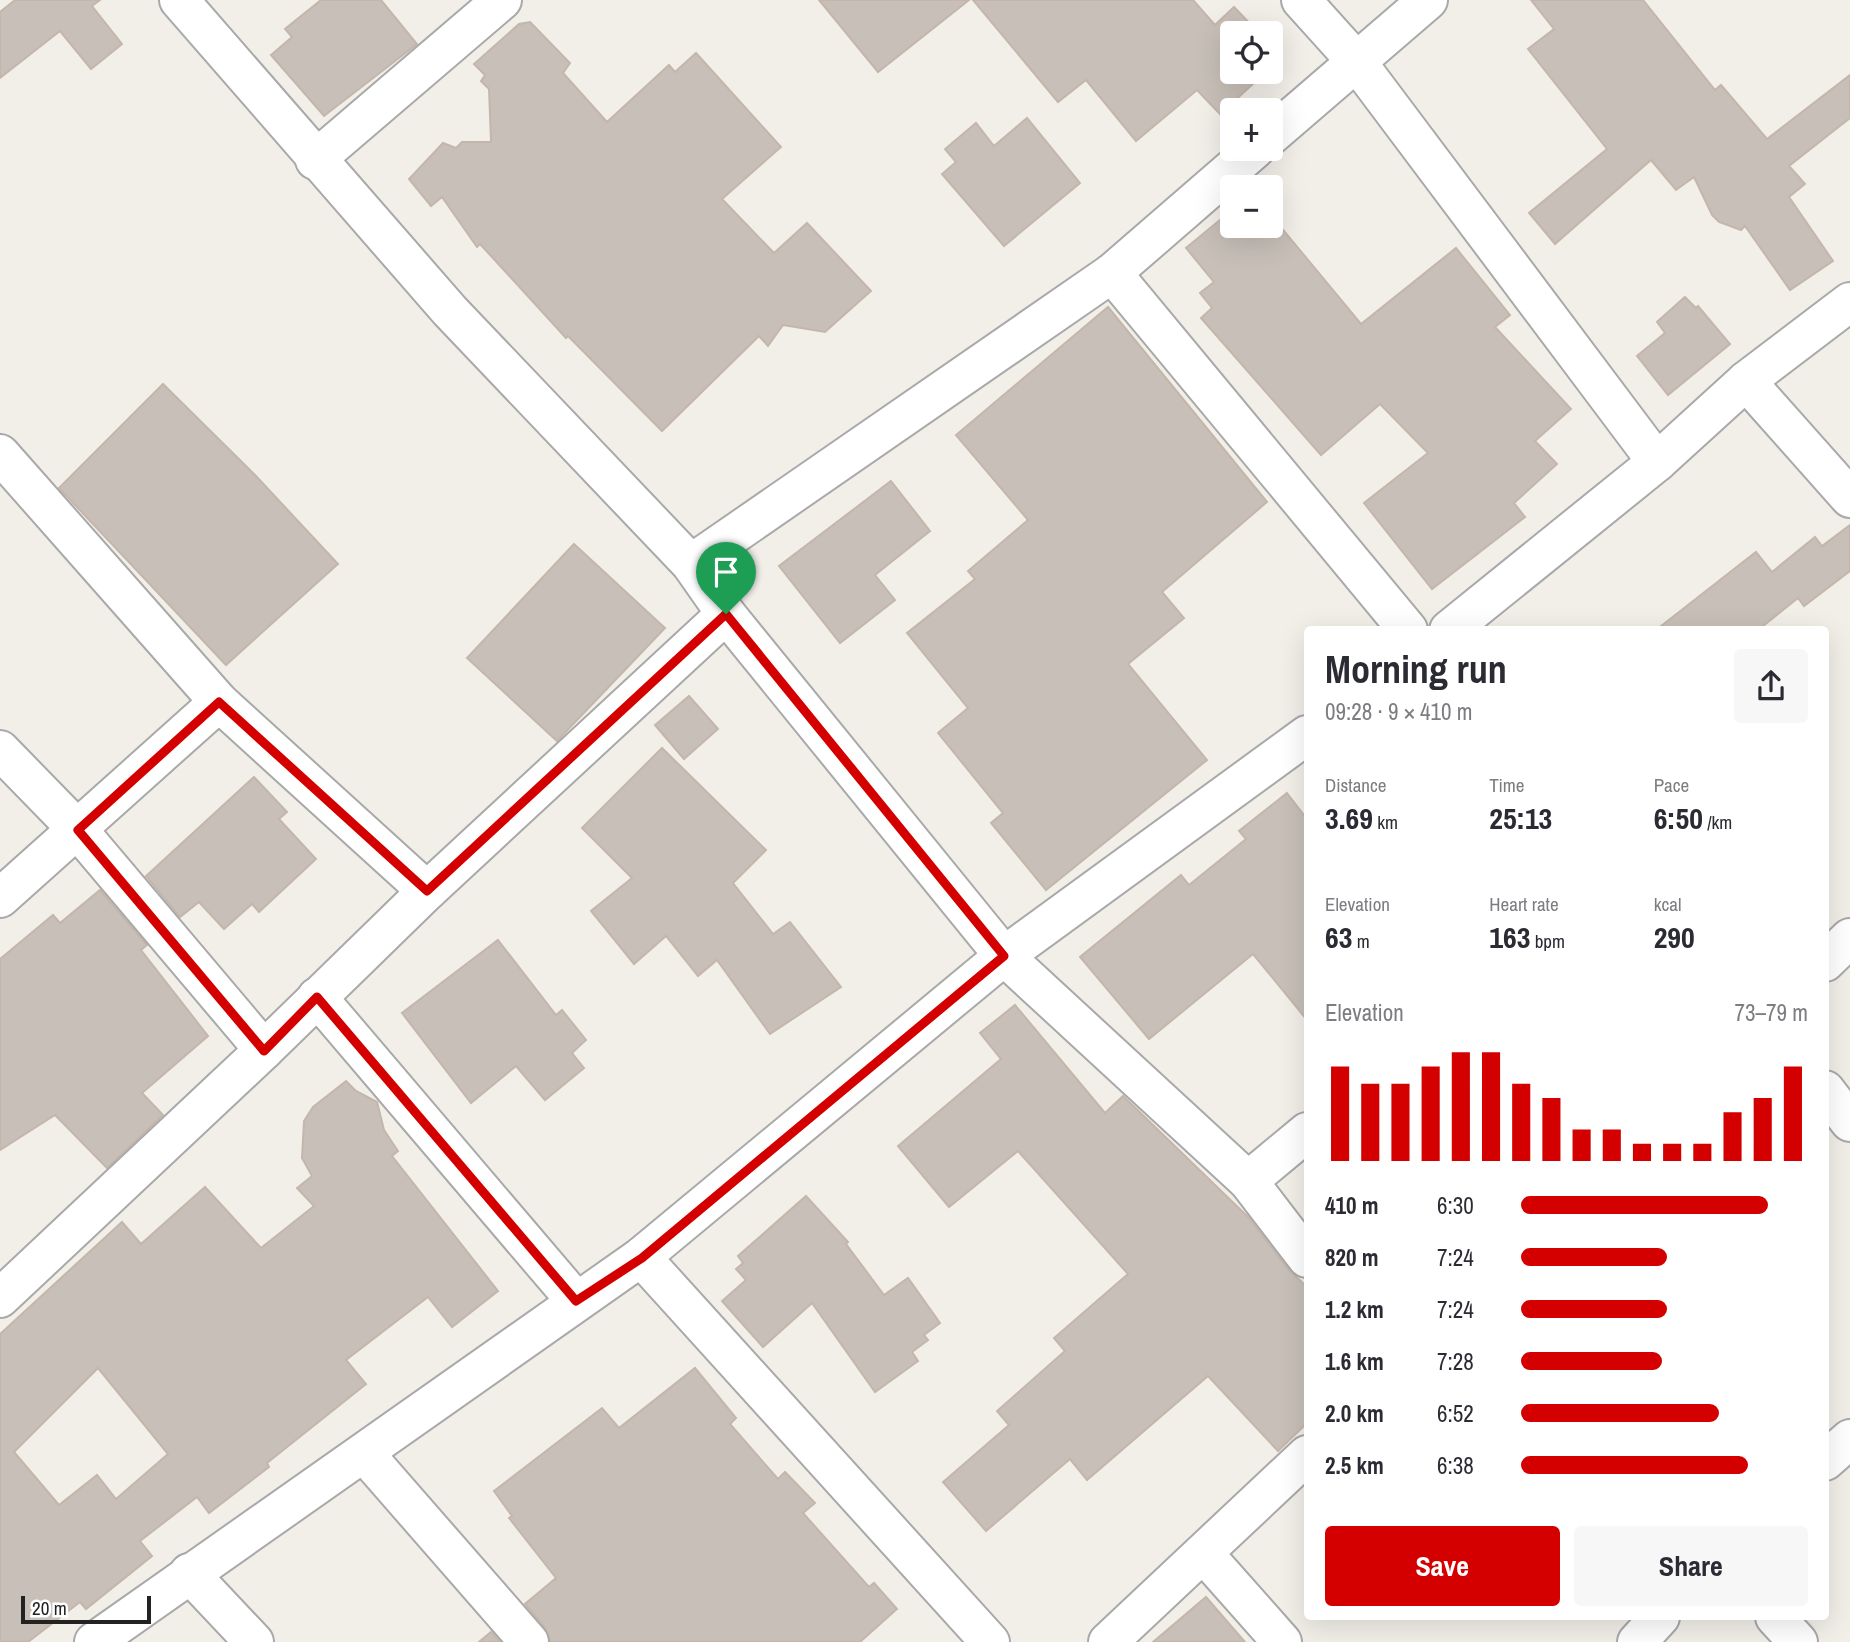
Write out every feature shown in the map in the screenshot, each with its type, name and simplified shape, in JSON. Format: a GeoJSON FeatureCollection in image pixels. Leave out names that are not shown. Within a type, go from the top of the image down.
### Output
{"type":"FeatureCollection","features":[{"type":"Feature","properties":{"kind":"street"},"geometry":{"type":"LineString","coordinates":[[179,0],[315,160],[450,311],[691,564],[726,614],[1004,956],[1248,1181],[1304,1254]]}},
{"type":"Feature","properties":{"kind":"street"},"geometry":{"type":"LineString","coordinates":[[315,160],[502,0]]}},
{"type":"Feature","properties":{"kind":"street"},"geometry":{"type":"LineString","coordinates":[[1301,0],[1356,61],[1657,462]]}},
{"type":"Feature","properties":{"kind":"street"},"geometry":{"type":"LineString","coordinates":[[1283,124],[1428,0]]}},
{"type":"Feature","properties":{"kind":"street"},"geometry":{"type":"LineString","coordinates":[[691,564],[1112,273],[1241,161]]}},
{"type":"Feature","properties":{"kind":"street"},"geometry":{"type":"LineString","coordinates":[[1112,273],[1405,626]]}},
{"type":"Feature","properties":{"kind":"street"},"geometry":{"type":"LineString","coordinates":[[1455,626],[1657,462],[1746,381],[1850,302]]}},
{"type":"Feature","properties":{"kind":"street"},"geometry":{"type":"LineString","coordinates":[[1746,381],[1850,498]]}},
{"type":"Feature","properties":{"kind":"street"},"geometry":{"type":"LineString","coordinates":[[0,454],[219,702],[427,891]]}},
{"type":"Feature","properties":{"kind":"street"},"geometry":{"type":"LineString","coordinates":[[0,1298],[264,1051],[427,891],[726,614]]}},
{"type":"Feature","properties":{"kind":"street"},"geometry":{"type":"LineString","coordinates":[[0,898],[219,702]]}},
{"type":"Feature","properties":{"kind":"street"},"geometry":{"type":"LineString","coordinates":[[94,1642],[576,1301],[642,1258],[1004,956],[1304,737]]}},
{"type":"Feature","properties":{"kind":"street"},"geometry":{"type":"LineString","coordinates":[[0,750],[78,830],[264,1051]]}},
{"type":"Feature","properties":{"kind":"street"},"geometry":{"type":"LineString","coordinates":[[1829,958],[1850,938]]}},
{"type":"Feature","properties":{"kind":"street"},"geometry":{"type":"LineString","coordinates":[[317,997],[576,1301]]}},
{"type":"Feature","properties":{"kind":"street"},"geometry":{"type":"LineString","coordinates":[[1829,1095],[1850,1122]]}},
{"type":"Feature","properties":{"kind":"street"},"geometry":{"type":"LineString","coordinates":[[1248,1181],[1304,1134]]}},
{"type":"Feature","properties":{"kind":"street"},"geometry":{"type":"LineString","coordinates":[[642,1258],[990,1642]]}},
{"type":"Feature","properties":{"kind":"street"},"geometry":{"type":"LineString","coordinates":[[1829,1457],[1850,1439]]}},
{"type":"Feature","properties":{"kind":"street"},"geometry":{"type":"LineString","coordinates":[[363,1453],[528,1642]]}},
{"type":"Feature","properties":{"kind":"street"},"geometry":{"type":"LineString","coordinates":[[1108,1642],[1205,1554],[1304,1458]]}},
{"type":"Feature","properties":{"kind":"street"},"geometry":{"type":"LineString","coordinates":[[1205,1554],[1282,1642]]}},
{"type":"Feature","properties":{"kind":"street"},"geometry":{"type":"LineString","coordinates":[[189,1573],[254,1642]]}},
{"type":"Feature","properties":{"kind":"street"},"geometry":{"type":"LineString","coordinates":[[1637,1642],[1657,1620]]}},
{"type":"Feature","properties":{"kind":"street"},"geometry":{"type":"LineString","coordinates":[[1778,1620],[1798,1642]]}},
{"type":"Feature","properties":{"kind":"building"},"geometry":{"type":"Polygon","coordinates":[[[15,0],[100,0],[92,6],[122,44],[91,69],[60,31],[0,78],[0,12],[15,0]]]}},
{"type":"Feature","properties":{"kind":"building"},"geometry":{"type":"Polygon","coordinates":[[[321,0],[381,0],[417,44],[324,116],[271,55],[292,37],[285,29],[321,0]]]}},
{"type":"Feature","properties":{"kind":"building"},"geometry":{"type":"Polygon","coordinates":[[[819,0],[969,0],[878,72],[819,0]]]}},
{"type":"Feature","properties":{"kind":"building"},"geometry":{"type":"Polygon","coordinates":[[[973,0],[1193,0],[1215,25],[1234,7],[1247,21],[1220,21],[1220,84],[1253,84],[1238,98],[1220,98],[1220,114],[1197,90],[1136,141],[1086,80],[1058,102],[973,0]]]}},
{"type":"Feature","properties":{"kind":"building"},"geometry":{"type":"Polygon","coordinates":[[[1531,0],[1643,0],[1715,90],[1721,85],[1767,139],[1850,75],[1850,118],[1789,166],[1805,184],[1789,197],[1833,261],[1790,290],[1745,226],[1741,230],[1719,222],[1712,215],[1694,177],[1676,190],[1651,160],[1555,244],[1529,213],[1607,149],[1528,49],[1554,29],[1531,0]]]}},
{"type":"Feature","properties":{"kind":"building"},"geometry":{"type":"Polygon","coordinates":[[[530,22],[570,63],[563,73],[607,122],[669,65],[675,72],[696,53],[781,147],[722,199],[774,253],[807,223],[871,291],[825,332],[783,325],[768,346],[759,336],[662,431],[568,336],[566,338],[480,244],[477,247],[442,197],[431,206],[409,179],[443,143],[456,148],[462,142],[491,142],[489,89],[481,81],[485,75],[474,64],[519,24],[530,22]]]}},
{"type":"Feature","properties":{"kind":"building"},"geometry":{"type":"Polygon","coordinates":[[[1027,118],[1080,183],[1004,246],[942,174],[956,162],[945,149],[976,123],[994,146],[1027,118]]]}},
{"type":"Feature","properties":{"kind":"building"},"geometry":{"type":"Polygon","coordinates":[[[1220,220],[1220,238],[1283,238],[1283,230],[1361,324],[1456,248],[1510,315],[1495,327],[1571,409],[1535,441],[1557,464],[1514,503],[1525,517],[1432,589],[1364,503],[1428,453],[1380,404],[1321,455],[1201,318],[1212,308],[1200,293],[1214,282],[1186,248],[1220,220]]]}},
{"type":"Feature","properties":{"kind":"building"},"geometry":{"type":"Polygon","coordinates":[[[1685,297],[1696,308],[1698,306],[1730,344],[1668,395],[1637,356],[1665,333],[1657,322],[1685,297]]]}},
{"type":"Feature","properties":{"kind":"building"},"geometry":{"type":"Polygon","coordinates":[[[1108,307],[1267,502],[1162,592],[1184,618],[1128,664],[1207,760],[1046,890],[991,823],[1003,813],[938,733],[968,708],[907,633],[975,579],[968,571],[1028,520],[956,435],[1108,307]]]}},
{"type":"Feature","properties":{"kind":"building"},"geometry":{"type":"Polygon","coordinates":[[[163,384],[256,476],[338,564],[226,665],[59,488],[163,384]]]}},
{"type":"Feature","properties":{"kind":"building"},"geometry":{"type":"Polygon","coordinates":[[[891,481],[930,531],[875,575],[895,600],[840,643],[779,566],[891,481]]]}},
{"type":"Feature","properties":{"kind":"building"},"geometry":{"type":"Polygon","coordinates":[[[1850,525],[1850,571],[1804,606],[1798,598],[1763,626],[1661,626],[1756,552],[1772,572],[1815,537],[1822,546],[1850,525]]]}},
{"type":"Feature","properties":{"kind":"building"},"geometry":{"type":"Polygon","coordinates":[[[574,544],[665,628],[557,741],[467,658],[574,544]]]}},
{"type":"Feature","properties":{"kind":"building"},"geometry":{"type":"Polygon","coordinates":[[[689,696],[718,729],[684,759],[655,725],[689,696]]]}},
{"type":"Feature","properties":{"kind":"building"},"geometry":{"type":"Polygon","coordinates":[[[662,748],[766,850],[733,883],[773,934],[790,922],[841,987],[770,1034],[717,960],[698,976],[666,936],[634,964],[591,911],[632,878],[582,828],[662,748]]]}},
{"type":"Feature","properties":{"kind":"building"},"geometry":{"type":"Polygon","coordinates":[[[254,777],[287,812],[279,819],[316,859],[259,912],[252,904],[224,929],[199,902],[180,917],[146,876],[254,777]]]}},
{"type":"Feature","properties":{"kind":"building"},"geometry":{"type":"Polygon","coordinates":[[[1287,793],[1304,815],[1304,1016],[1253,954],[1149,1039],[1080,957],[1181,875],[1189,885],[1246,839],[1239,831],[1287,793]]]}},
{"type":"Feature","properties":{"kind":"building"},"geometry":{"type":"Polygon","coordinates":[[[100,890],[147,945],[141,950],[208,1036],[142,1093],[163,1115],[107,1168],[55,1115],[0,1150],[0,959],[53,915],[60,923],[100,890]]]}},
{"type":"Feature","properties":{"kind":"building"},"geometry":{"type":"Polygon","coordinates":[[[498,940],[556,1015],[562,1010],[586,1040],[572,1053],[584,1068],[545,1100],[516,1066],[471,1103],[402,1013],[498,940]]]}},
{"type":"Feature","properties":{"kind":"building"},"geometry":{"type":"Polygon","coordinates":[[[1015,1005],[1105,1113],[1123,1096],[1248,1217],[1290,1271],[1304,1284],[1304,1426],[1278,1451],[1208,1376],[1087,1480],[1070,1459],[986,1531],[943,1482],[1009,1425],[997,1411],[1065,1351],[1054,1338],[1128,1274],[1018,1151],[949,1207],[898,1146],[1001,1059],[980,1033],[1015,1005]]]}},
{"type":"Feature","properties":{"kind":"building"},"geometry":{"type":"Polygon","coordinates":[[[346,1081],[356,1091],[377,1102],[384,1130],[398,1151],[392,1156],[498,1291],[452,1327],[428,1297],[346,1360],[366,1384],[267,1463],[269,1467],[209,1513],[197,1497],[140,1541],[152,1556],[86,1609],[80,1602],[28,1642],[0,1642],[0,1334],[122,1222],[141,1244],[205,1187],[261,1248],[314,1206],[297,1188],[312,1176],[302,1158],[304,1121],[313,1107],[346,1081]],[[98,1368],[14,1452],[59,1505],[97,1475],[116,1499],[168,1454],[98,1368]]]}},
{"type":"Feature","properties":{"kind":"building"},"geometry":{"type":"Polygon","coordinates":[[[806,1196],[848,1242],[846,1244],[884,1295],[908,1278],[940,1323],[924,1335],[928,1340],[912,1352],[918,1361],[875,1392],[812,1303],[763,1347],[722,1301],[746,1280],[736,1269],[743,1263],[738,1256],[806,1196]]]}},
{"type":"Feature","properties":{"kind":"building"},"geometry":{"type":"Polygon","coordinates":[[[695,1368],[736,1418],[730,1424],[778,1479],[785,1472],[815,1503],[803,1513],[869,1587],[874,1583],[897,1609],[860,1642],[550,1642],[545,1628],[525,1604],[556,1578],[509,1518],[512,1516],[494,1491],[602,1408],[619,1428],[695,1368]]]}},
{"type":"Feature","properties":{"kind":"building"},"geometry":{"type":"Polygon","coordinates":[[[1206,1597],[1245,1642],[1153,1642],[1206,1597]]]}},
{"type":"Feature","properties":{"kind":"building"},"geometry":{"type":"Polygon","coordinates":[[[491,1632],[500,1642],[479,1642],[491,1632]]]}},
{"type":"Feature","properties":{"kind":"route"},"geometry":{"type":"LineString","coordinates":[[726,614],[1004,956],[642,1258],[576,1301],[317,997],[264,1051],[78,830],[219,702],[427,891],[726,614]]}}]}
